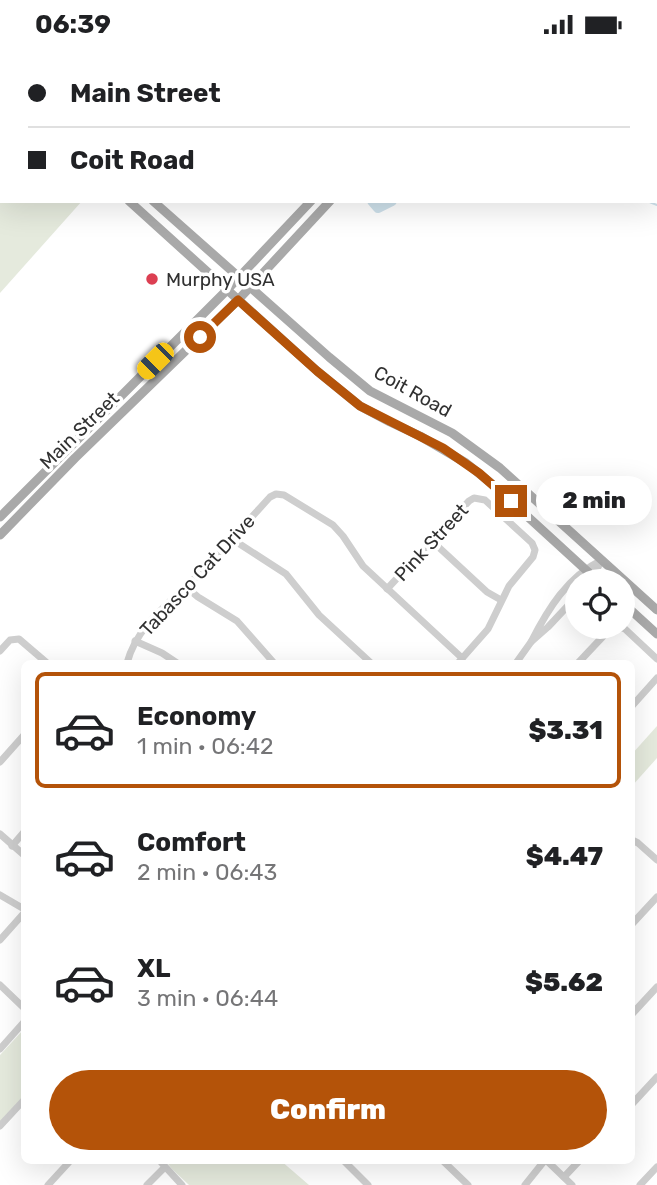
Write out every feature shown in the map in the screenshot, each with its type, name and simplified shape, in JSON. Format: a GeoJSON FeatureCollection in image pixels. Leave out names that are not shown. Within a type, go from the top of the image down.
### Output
{"type":"FeatureCollection","features":[{"type":"Feature","properties":{"kind":"main road","name":"Coit Road"},"geometry":{"type":"LineString","coordinates":[[131,203],[317,371],[360,406],[443,448],[483,477],[584,569]]}},
{"type":"Feature","properties":{"kind":"main road"},"geometry":{"type":"LineString","coordinates":[[140,211],[146,203]]}},
{"type":"Feature","properties":{"kind":"main road","name":"Coit Road"},"geometry":{"type":"LineString","coordinates":[[155,203],[329,358],[370,391],[452,433],[492,462],[657,610]]}},
{"type":"Feature","properties":{"kind":"main road","name":"Main Street"},"geometry":{"type":"LineString","coordinates":[[0,517],[227,290],[309,203]]}},
{"type":"Feature","properties":{"kind":"main road","name":"Main Street"},"geometry":{"type":"LineString","coordinates":[[0,535],[238,300],[328,203]]}},
{"type":"Feature","properties":{"kind":"main road"},"geometry":{"type":"LineString","coordinates":[[122,393],[133,403]]}},
{"type":"Feature","properties":{"kind":"main road"},"geometry":{"type":"LineString","coordinates":[[24,492],[32,501]]}},
{"type":"Feature","properties":{"kind":"main road"},"geometry":{"type":"LineString","coordinates":[[635,614],[657,634]]}},
{"type":"Feature","properties":{"kind":"street","name":"Tabasco Cat Drive"},"geometry":{"type":"LineString","coordinates":[[128,660],[135,641],[150,620],[277,494],[284,495],[333,525],[360,563],[387,589]]}},
{"type":"Feature","properties":{"kind":"street","name":"Pink Street"},"geometry":{"type":"LineString","coordinates":[[387,589],[469,501],[477,498],[485,500],[532,544],[535,551],[501,600]]}},
{"type":"Feature","properties":{"kind":"street"},"geometry":{"type":"LineString","coordinates":[[232,539],[286,574],[319,615],[367,660]]}},
{"type":"Feature","properties":{"kind":"street"},"geometry":{"type":"LineString","coordinates":[[432,541],[487,592],[501,600],[488,629],[461,660]]}},
{"type":"Feature","properties":{"kind":"street"},"geometry":{"type":"LineString","coordinates":[[584,569],[602,560]]}},
{"type":"Feature","properties":{"kind":"street"},"geometry":{"type":"LineString","coordinates":[[598,569],[602,560]]}},
{"type":"Feature","properties":{"kind":"street"},"geometry":{"type":"LineString","coordinates":[[186,587],[237,621],[271,660]]}},
{"type":"Feature","properties":{"kind":"street"},"geometry":{"type":"LineString","coordinates":[[387,589],[459,660]]}},
{"type":"Feature","properties":{"kind":"street"},"geometry":{"type":"LineString","coordinates":[[518,660],[551,605],[565,590]]}},
{"type":"Feature","properties":{"kind":"street"},"geometry":{"type":"LineString","coordinates":[[531,642],[565,609]]}},
{"type":"Feature","properties":{"kind":"street"},"geometry":{"type":"LineString","coordinates":[[0,651],[7,642],[15,638],[23,641],[44,660]]}},
{"type":"Feature","properties":{"kind":"street"},"geometry":{"type":"LineString","coordinates":[[635,638],[657,659]]}},
{"type":"Feature","properties":{"kind":"street"},"geometry":{"type":"LineString","coordinates":[[581,660],[601,639]]}},
{"type":"Feature","properties":{"kind":"street"},"geometry":{"type":"LineString","coordinates":[[135,641],[172,660]]}},
{"type":"Feature","properties":{"kind":"street"},"geometry":{"type":"LineString","coordinates":[[635,703],[657,678]]}},
{"type":"Feature","properties":{"kind":"street"},"geometry":{"type":"LineString","coordinates":[[0,762],[21,738]]}},
{"type":"Feature","properties":{"kind":"street"},"geometry":{"type":"LineString","coordinates":[[0,834],[21,853]]}},
{"type":"Feature","properties":{"kind":"street"},"geometry":{"type":"LineString","coordinates":[[12,846],[21,836]]}},
{"type":"Feature","properties":{"kind":"street"},"geometry":{"type":"LineString","coordinates":[[635,842],[657,860]]}},
{"type":"Feature","properties":{"kind":"street"},"geometry":{"type":"LineString","coordinates":[[0,895],[21,909]]}},
{"type":"Feature","properties":{"kind":"street"},"geometry":{"type":"LineString","coordinates":[[635,921],[657,897]]}},
{"type":"Feature","properties":{"kind":"street"},"geometry":{"type":"LineString","coordinates":[[0,940],[21,915]]}},
{"type":"Feature","properties":{"kind":"street"},"geometry":{"type":"LineString","coordinates":[[0,985],[21,1004]]}},
{"type":"Feature","properties":{"kind":"street"},"geometry":{"type":"LineString","coordinates":[[635,1011],[657,987]]}},
{"type":"Feature","properties":{"kind":"street"},"geometry":{"type":"LineString","coordinates":[[0,1049],[21,1026]]}},
{"type":"Feature","properties":{"kind":"street"},"geometry":{"type":"LineString","coordinates":[[635,1101],[657,1077]]}},
{"type":"Feature","properties":{"kind":"street"},"geometry":{"type":"LineString","coordinates":[[0,1126],[21,1103]]}},
{"type":"Feature","properties":{"kind":"street"},"geometry":{"type":"LineString","coordinates":[[48,1185],[67,1164]]}},
{"type":"Feature","properties":{"kind":"street"},"geometry":{"type":"LineString","coordinates":[[162,1164],[182,1185]]}},
{"type":"Feature","properties":{"kind":"street"},"geometry":{"type":"LineString","coordinates":[[347,1164],[368,1185]]}},
{"type":"Feature","properties":{"kind":"street"},"geometry":{"type":"LineString","coordinates":[[446,1164],[468,1185]]}},
{"type":"Feature","properties":{"kind":"street"},"geometry":{"type":"LineString","coordinates":[[525,1185],[542,1164]]}},
{"type":"Feature","properties":{"kind":"street"},"geometry":{"type":"LineString","coordinates":[[549,1164],[572,1185]]}},
{"type":"Feature","properties":{"kind":"street"},"geometry":{"type":"LineString","coordinates":[[564,1177],[576,1164]]}},
{"type":"Feature","properties":{"kind":"street"},"geometry":{"type":"LineString","coordinates":[[640,1185],[657,1167]]}},
{"type":"Feature","properties":{"kind":"street"},"geometry":{"type":"LineString","coordinates":[[147,1185],[164,1168]]}},
{"type":"Feature","properties":{"kind":"shaded area"},"geometry":{"type":"Polygon","coordinates":[[[0,203],[80,203],[0,293],[0,203]]]}},
{"type":"Feature","properties":{"kind":"shaded area"},"geometry":{"type":"Polygon","coordinates":[[[657,726],[657,758],[635,783],[635,751],[657,726]]]}},
{"type":"Feature","properties":{"kind":"shaded area"},"geometry":{"type":"Polygon","coordinates":[[[21,1032],[21,1099],[0,1122],[0,1055],[21,1032]]]}},
{"type":"Feature","properties":{"kind":"shaded area"},"geometry":{"type":"Polygon","coordinates":[[[168,1164],[285,1164],[309,1185],[189,1185],[168,1164]]]}},
{"type":"Feature","properties":{"kind":"waterway"},"geometry":{"type":"LineString","coordinates":[[374,203],[378,208],[388,203]]}},
{"type":"Feature","properties":{"kind":"waterway"},"geometry":{"type":"LineString","coordinates":[[652,203],[657,205]]}},
{"type":"Feature","properties":{"kind":"place","name":"Murphy USA"},"geometry":{"type":"Point","coordinates":[152,279]}},
{"type":"Feature","properties":{"kind":"route"},"geometry":{"type":"LineString","coordinates":[[200,337],[238,300],[360,406],[443,448],[479,473],[511,501]]}}]}
